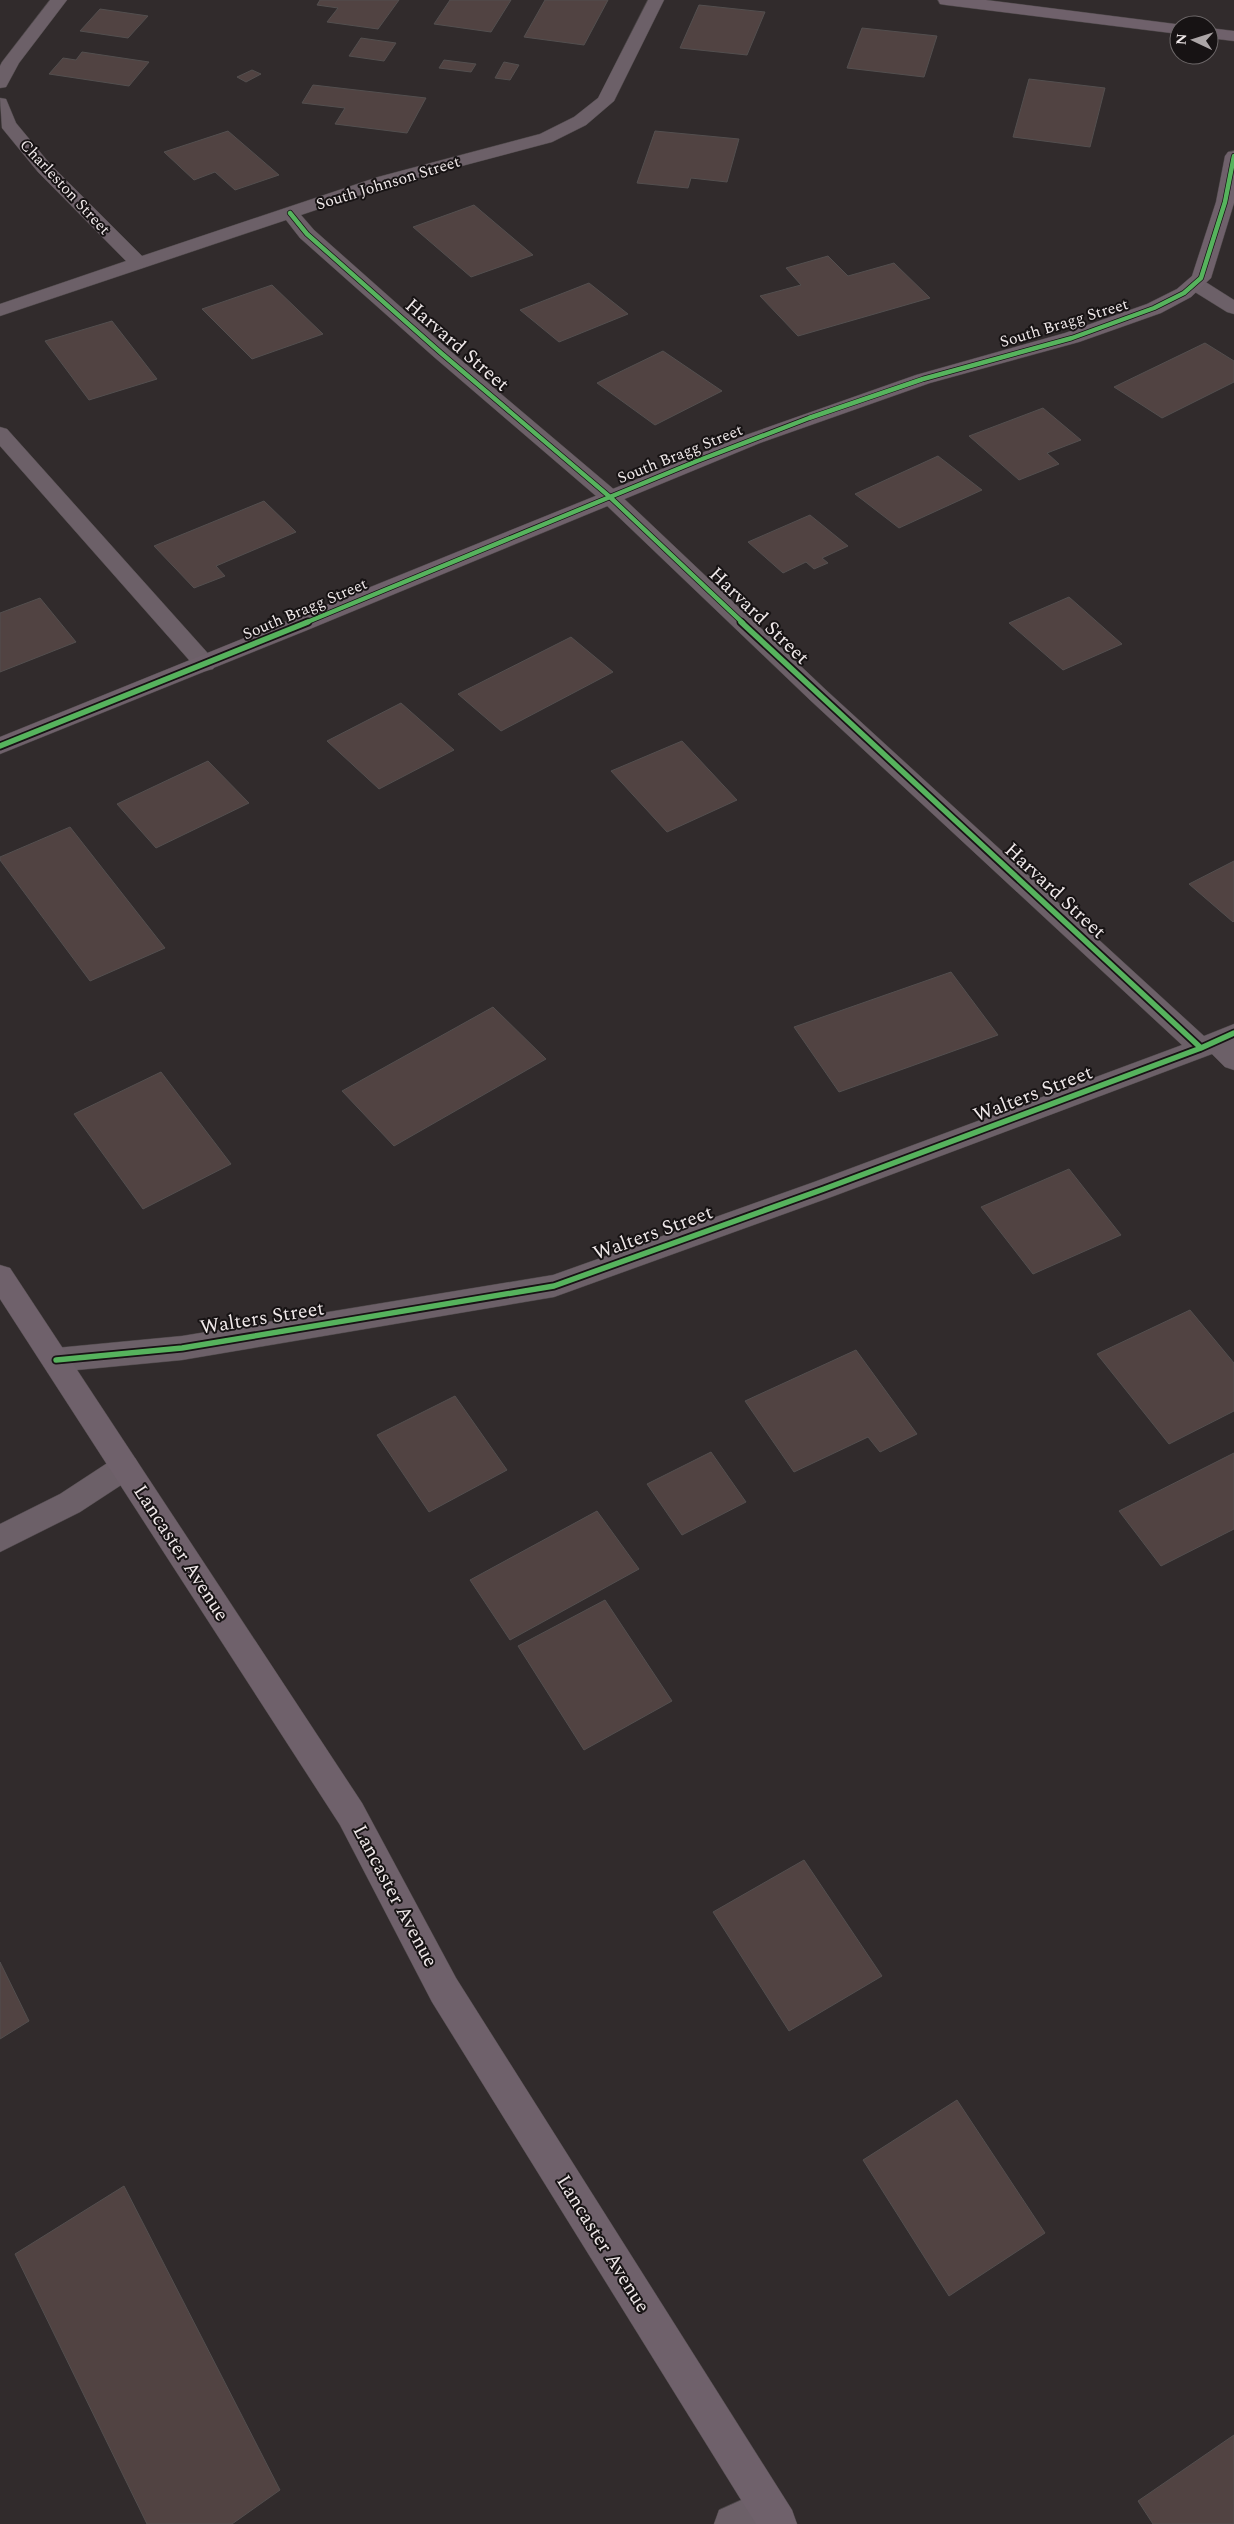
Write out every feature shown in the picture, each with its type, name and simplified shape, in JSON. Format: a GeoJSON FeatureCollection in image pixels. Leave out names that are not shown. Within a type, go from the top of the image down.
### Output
{"type":"FeatureCollection","features":[{"type":"Feature","properties":{"kind":"street"},"geometry":{"type":"LineString","coordinates":[[0,83],[11,62],[59,0]]}},
{"type":"Feature","properties":{"kind":"street","name":"South Johnson Street"},"geometry":{"type":"LineString","coordinates":[[0,310],[384,181],[546,138],[580,121],[605,101],[656,0]]}},
{"type":"Feature","properties":{"kind":"street"},"geometry":{"type":"LineString","coordinates":[[946,0],[1169,28]]}},
{"type":"Feature","properties":{"kind":"street"},"geometry":{"type":"LineString","coordinates":[[1219,34],[1234,36]]}},
{"type":"Feature","properties":{"kind":"street","name":"Charleston Street"},"geometry":{"type":"LineString","coordinates":[[0,103],[8,124],[44,168],[139,264]]}},
{"type":"Feature","properties":{"kind":"street"},"geometry":{"type":"LineString","coordinates":[[1234,156],[1225,202],[1201,278],[1197,285],[1234,308]]}},
{"type":"Feature","properties":{"kind":"street","name":"Harvard Street"},"geometry":{"type":"LineString","coordinates":[[290,212],[307,234],[441,353],[610,497],[818,695],[1221,1046]]}},
{"type":"Feature","properties":{"kind":"street","name":"South Bragg Street"},"geometry":{"type":"LineString","coordinates":[[0,746],[204,664],[239,652],[610,497],[790,425],[894,389],[1117,323],[1175,300],[1197,285]]}},
{"type":"Feature","properties":{"kind":"street"},"geometry":{"type":"LineString","coordinates":[[0,433],[204,664]]}},
{"type":"Feature","properties":{"kind":"street","name":"Walters Street"},"geometry":{"type":"LineString","coordinates":[[56,1360],[182,1348],[554,1286],[1221,1046]]}},
{"type":"Feature","properties":{"kind":"street","name":"Lancaster Avenue"},"geometry":{"type":"LineString","coordinates":[[0,1276],[351,1814],[444,1990],[773,2515]]}},
{"type":"Feature","properties":{"kind":"street"},"geometry":{"type":"LineString","coordinates":[[0,1539],[70,1503],[125,1467]]}},
{"type":"Feature","properties":{"kind":"street"},"geometry":{"type":"LineString","coordinates":[[733,2524],[773,2515]]}},
{"type":"Feature","properties":{"kind":"building"},"geometry":{"type":"Polygon","coordinates":[[[320,0],[399,0],[378,29],[327,22],[338,8],[317,5],[320,0]]]}},
{"type":"Feature","properties":{"kind":"building"},"geometry":{"type":"Polygon","coordinates":[[[450,0],[511,0],[491,32],[434,24],[450,0]]]}},
{"type":"Feature","properties":{"kind":"building"},"geometry":{"type":"Polygon","coordinates":[[[545,0],[608,0],[584,45],[524,37],[545,0]]]}},
{"type":"Feature","properties":{"kind":"building"},"geometry":{"type":"Polygon","coordinates":[[[699,5],[765,12],[747,55],[680,48],[699,5]]]}},
{"type":"Feature","properties":{"kind":"building"},"geometry":{"type":"Polygon","coordinates":[[[100,9],[148,16],[128,38],[80,31],[100,9]]]}},
{"type":"Feature","properties":{"kind":"building"},"geometry":{"type":"Polygon","coordinates":[[[862,28],[937,36],[924,77],[847,68],[862,28]]]}},
{"type":"Feature","properties":{"kind":"building"},"geometry":{"type":"Polygon","coordinates":[[[361,38],[396,43],[384,61],[349,56],[361,38]]]}},
{"type":"Feature","properties":{"kind":"building"},"geometry":{"type":"Polygon","coordinates":[[[82,52],[149,62],[129,86],[49,74],[63,58],[76,60],[82,52]]]}},
{"type":"Feature","properties":{"kind":"building"},"geometry":{"type":"Polygon","coordinates":[[[444,60],[476,64],[471,72],[439,68],[444,60]]]}},
{"type":"Feature","properties":{"kind":"building"},"geometry":{"type":"Polygon","coordinates":[[[504,62],[519,65],[510,80],[495,78],[504,62]]]}},
{"type":"Feature","properties":{"kind":"building"},"geometry":{"type":"Polygon","coordinates":[[[252,70],[261,74],[246,82],[237,77],[252,70]]]}},
{"type":"Feature","properties":{"kind":"building"},"geometry":{"type":"Polygon","coordinates":[[[1029,79],[1105,88],[1090,147],[1013,137],[1029,79]]]}},
{"type":"Feature","properties":{"kind":"building"},"geometry":{"type":"Polygon","coordinates":[[[313,85],[426,98],[407,133],[335,124],[345,108],[302,103],[313,85]]]}},
{"type":"Feature","properties":{"kind":"building"},"geometry":{"type":"Polygon","coordinates":[[[228,131],[279,175],[235,190],[215,172],[194,180],[164,152],[228,131]]]}},
{"type":"Feature","properties":{"kind":"building"},"geometry":{"type":"Polygon","coordinates":[[[655,131],[739,139],[727,182],[691,178],[688,188],[637,183],[655,131]]]}},
{"type":"Feature","properties":{"kind":"building"},"geometry":{"type":"Polygon","coordinates":[[[474,205],[533,255],[471,277],[413,227],[474,205]]]}},
{"type":"Feature","properties":{"kind":"building"},"geometry":{"type":"Polygon","coordinates":[[[828,256],[848,276],[894,263],[930,298],[798,336],[760,296],[801,285],[786,268],[828,256]]]}},
{"type":"Feature","properties":{"kind":"building"},"geometry":{"type":"Polygon","coordinates":[[[589,283],[628,314],[559,342],[520,310],[589,283]]]}},
{"type":"Feature","properties":{"kind":"building"},"geometry":{"type":"Polygon","coordinates":[[[272,285],[323,334],[252,359],[202,309],[272,285]]]}},
{"type":"Feature","properties":{"kind":"building"},"geometry":{"type":"Polygon","coordinates":[[[112,321],[157,379],[89,400],[45,341],[112,321]]]}},
{"type":"Feature","properties":{"kind":"building"},"geometry":{"type":"Polygon","coordinates":[[[1205,343],[1234,361],[1234,382],[1162,418],[1114,387],[1205,343]]]}},
{"type":"Feature","properties":{"kind":"building"},"geometry":{"type":"Polygon","coordinates":[[[663,351],[722,391],[655,425],[597,383],[663,351]]]}},
{"type":"Feature","properties":{"kind":"building"},"geometry":{"type":"Polygon","coordinates":[[[1043,408],[1081,440],[1047,453],[1059,464],[1019,480],[969,436],[1043,408]]]}},
{"type":"Feature","properties":{"kind":"building"},"geometry":{"type":"Polygon","coordinates":[[[938,456],[982,490],[899,528],[855,494],[938,456]]]}},
{"type":"Feature","properties":{"kind":"building"},"geometry":{"type":"Polygon","coordinates":[[[264,501],[296,532],[216,566],[225,576],[194,588],[154,546],[264,501]]]}},
{"type":"Feature","properties":{"kind":"building"},"geometry":{"type":"Polygon","coordinates":[[[810,515],[848,546],[822,558],[828,563],[814,569],[806,562],[783,573],[748,542],[810,515]]]}},
{"type":"Feature","properties":{"kind":"building"},"geometry":{"type":"Polygon","coordinates":[[[1069,597],[1122,644],[1063,670],[1009,623],[1069,597]]]}},
{"type":"Feature","properties":{"kind":"building"},"geometry":{"type":"Polygon","coordinates":[[[40,598],[76,642],[0,672],[0,613],[40,598]]]}},
{"type":"Feature","properties":{"kind":"building"},"geometry":{"type":"Polygon","coordinates":[[[571,637],[613,672],[501,731],[458,694],[571,637]]]}},
{"type":"Feature","properties":{"kind":"building"},"geometry":{"type":"Polygon","coordinates":[[[401,703],[454,750],[379,789],[327,741],[401,703]]]}},
{"type":"Feature","properties":{"kind":"building"},"geometry":{"type":"Polygon","coordinates":[[[682,741],[737,800],[667,832],[611,771],[682,741]]]}},
{"type":"Feature","properties":{"kind":"building"},"geometry":{"type":"Polygon","coordinates":[[[208,761],[249,803],[156,848],[117,804],[208,761]]]}},
{"type":"Feature","properties":{"kind":"building"},"geometry":{"type":"Polygon","coordinates":[[[70,827],[165,948],[90,981],[0,860],[0,857],[70,827]]]}},
{"type":"Feature","properties":{"kind":"building"},"geometry":{"type":"Polygon","coordinates":[[[1234,861],[1234,921],[1233,922],[1189,884],[1234,861]]]}},
{"type":"Feature","properties":{"kind":"building"},"geometry":{"type":"Polygon","coordinates":[[[951,972],[998,1035],[839,1092],[794,1027],[951,972]]]}},
{"type":"Feature","properties":{"kind":"building"},"geometry":{"type":"Polygon","coordinates":[[[493,1007],[546,1059],[394,1146],[342,1091],[493,1007]]]}},
{"type":"Feature","properties":{"kind":"building"},"geometry":{"type":"Polygon","coordinates":[[[161,1072],[231,1164],[143,1209],[74,1114],[161,1072]]]}},
{"type":"Feature","properties":{"kind":"building"},"geometry":{"type":"Polygon","coordinates":[[[1069,1169],[1121,1235],[1033,1274],[981,1207],[1069,1169]]]}},
{"type":"Feature","properties":{"kind":"building"},"geometry":{"type":"Polygon","coordinates":[[[1190,1310],[1234,1363],[1234,1411],[1169,1444],[1097,1354],[1190,1310]]]}},
{"type":"Feature","properties":{"kind":"building"},"geometry":{"type":"Polygon","coordinates":[[[856,1350],[917,1434],[880,1452],[868,1437],[794,1472],[745,1401],[856,1350]]]}},
{"type":"Feature","properties":{"kind":"building"},"geometry":{"type":"Polygon","coordinates":[[[455,1396],[507,1470],[429,1512],[377,1435],[455,1396]]]}},
{"type":"Feature","properties":{"kind":"building"},"geometry":{"type":"Polygon","coordinates":[[[711,1452],[746,1502],[682,1535],[647,1484],[711,1452]]]}},
{"type":"Feature","properties":{"kind":"building"},"geometry":{"type":"Polygon","coordinates":[[[1234,1453],[1234,1529],[1161,1566],[1119,1511],[1234,1453]]]}},
{"type":"Feature","properties":{"kind":"building"},"geometry":{"type":"Polygon","coordinates":[[[597,1511],[639,1569],[510,1640],[470,1580],[597,1511]]]}},
{"type":"Feature","properties":{"kind":"building"},"geometry":{"type":"Polygon","coordinates":[[[605,1600],[672,1701],[584,1750],[518,1646],[605,1600]]]}},
{"type":"Feature","properties":{"kind":"building"},"geometry":{"type":"Polygon","coordinates":[[[804,1860],[882,1976],[789,2031],[713,1912],[804,1860]]]}},
{"type":"Feature","properties":{"kind":"building"},"geometry":{"type":"Polygon","coordinates":[[[0,1962],[29,2021],[0,2039],[0,1962]]]}},
{"type":"Feature","properties":{"kind":"building"},"geometry":{"type":"Polygon","coordinates":[[[957,2100],[1045,2233],[949,2296],[863,2160],[957,2100]]]}},
{"type":"Feature","properties":{"kind":"building"},"geometry":{"type":"Polygon","coordinates":[[[124,2186],[280,2490],[232,2524],[147,2524],[15,2254],[124,2186]]]}},
{"type":"Feature","properties":{"kind":"building"},"geometry":{"type":"Polygon","coordinates":[[[1234,2435],[1234,2524],[1153,2524],[1138,2501],[1234,2435]]]}},
{"type":"Feature","properties":{"kind":"cycle path"},"geometry":{"type":"LineString","coordinates":[[0,746],[753,439],[923,379],[1072,338],[1154,308],[1184,293],[1201,278],[1225,202],[1234,156]]}},
{"type":"Feature","properties":{"kind":"cycle path"},"geometry":{"type":"LineString","coordinates":[[290,213],[307,234],[441,353],[610,497],[818,695],[1201,1048]]}},
{"type":"Feature","properties":{"kind":"cycle path"},"geometry":{"type":"LineString","coordinates":[[56,1360],[182,1348],[554,1286],[824,1189],[1201,1048],[1234,1033]]}}]}
